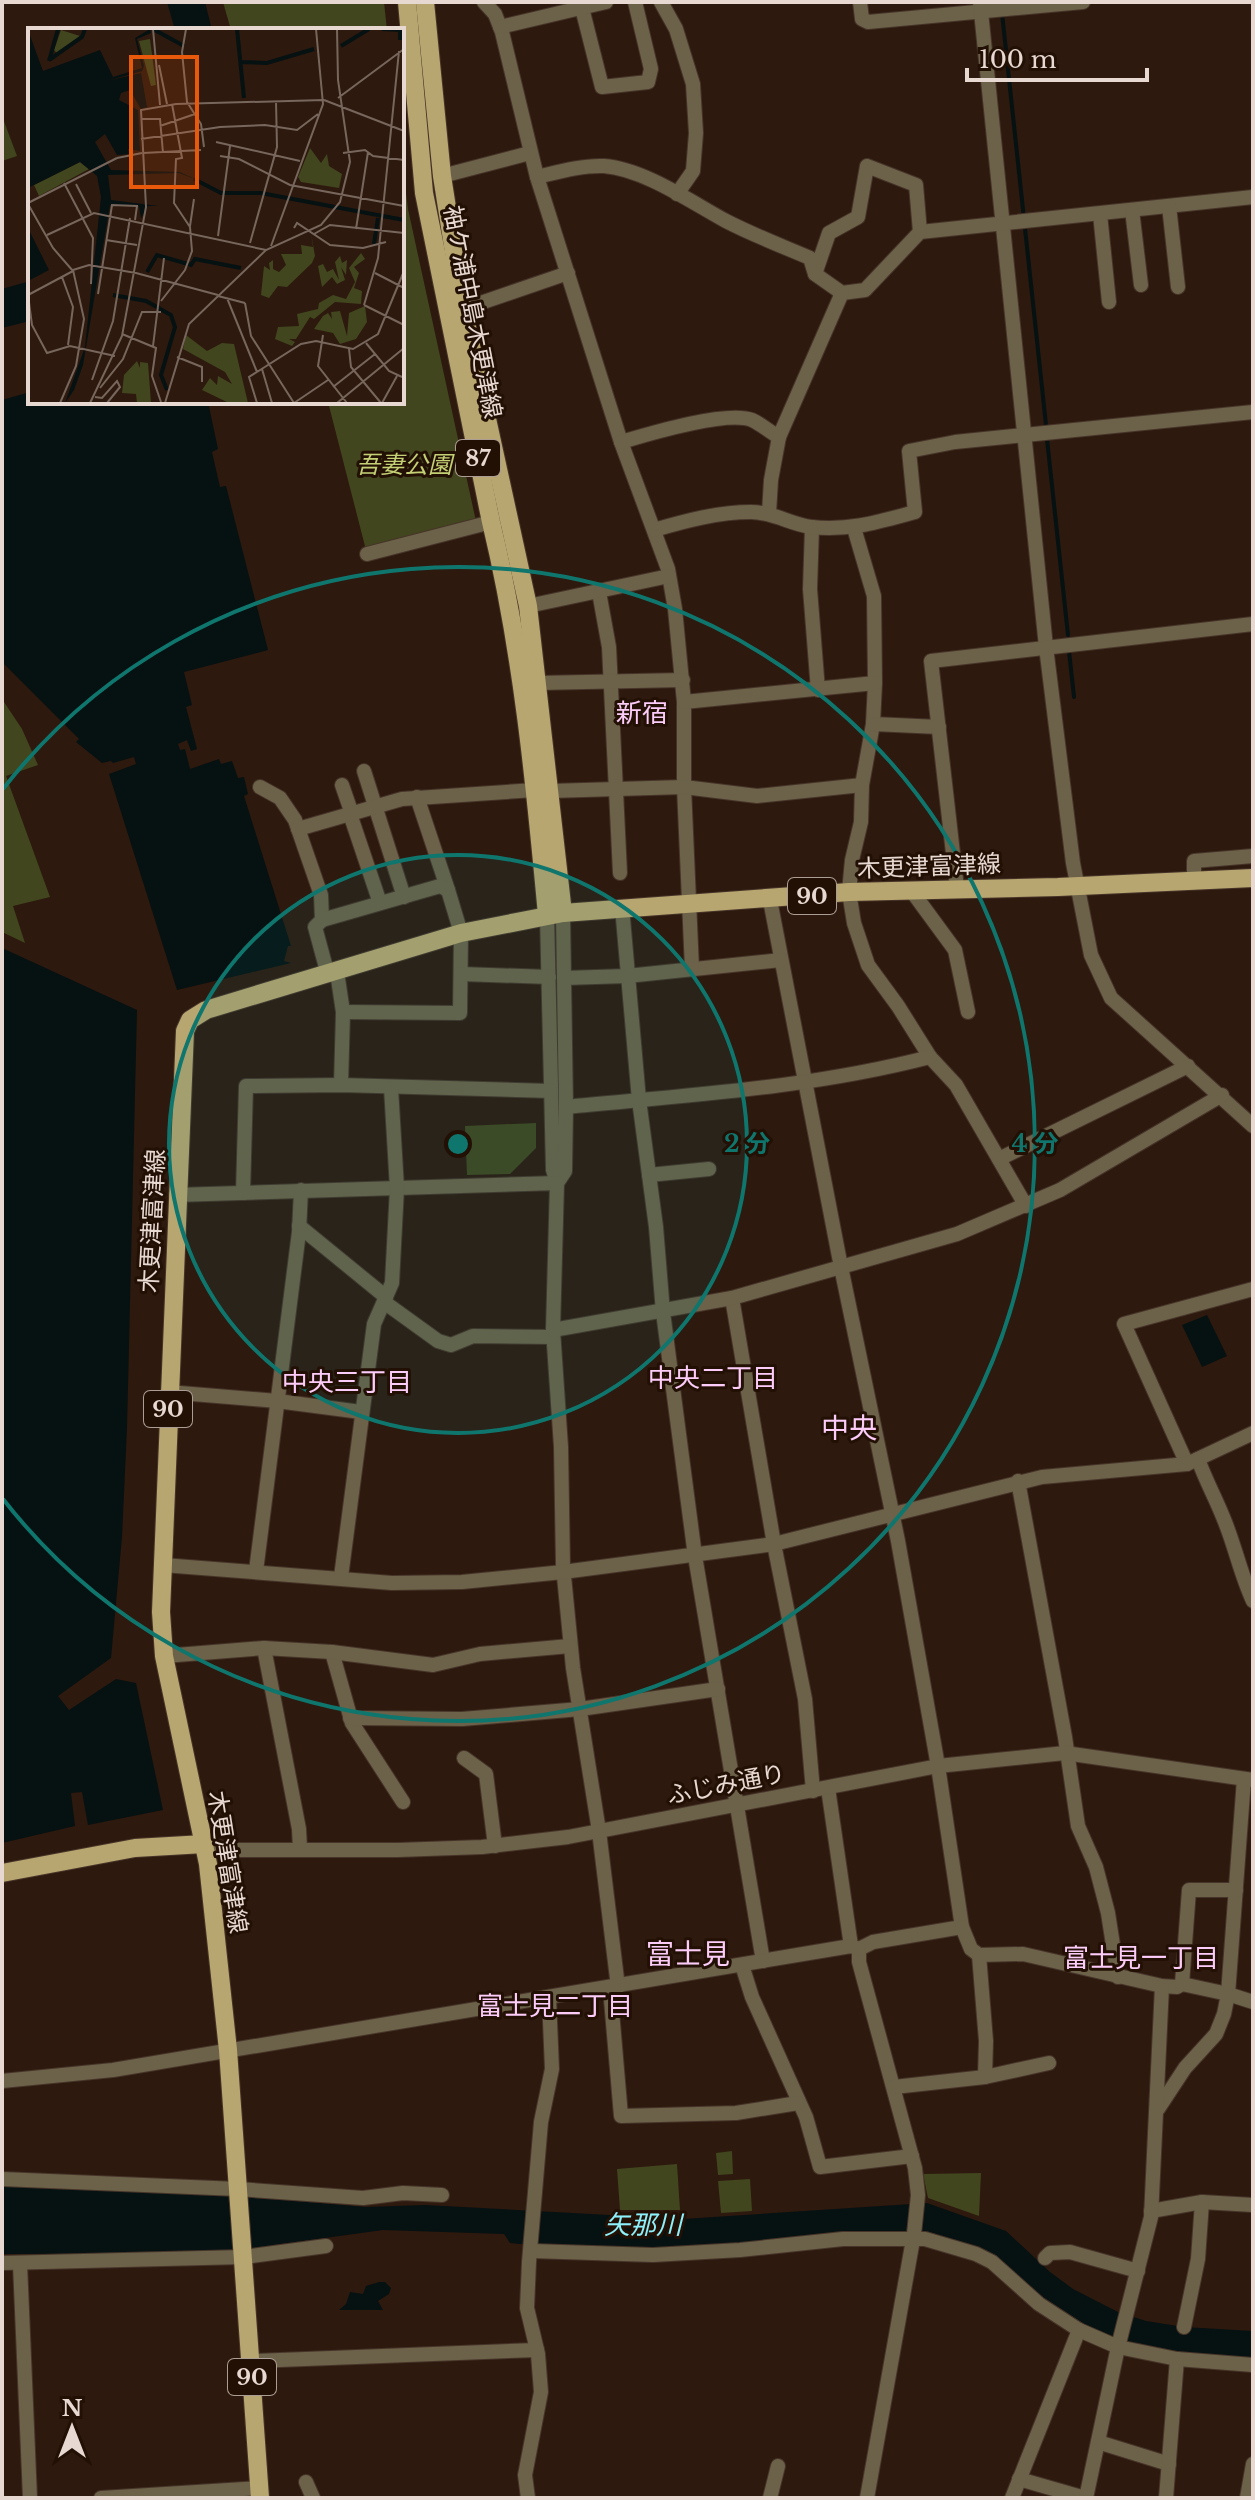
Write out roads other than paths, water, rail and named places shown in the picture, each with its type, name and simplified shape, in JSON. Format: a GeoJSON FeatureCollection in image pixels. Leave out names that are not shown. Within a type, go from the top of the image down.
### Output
{"type":"FeatureCollection","features":[{"type":"Feature","properties":{"kind":"main road","name":"袖ケ浦中島木更津線"},"geometry":{"type":"LineString","coordinates":[[407,2],[424,193],[500,520],[528,606],[555,914]]}},
{"type":"Feature","properties":{"kind":"main road","name":"袖ケ浦中島木更津線"},"geometry":{"type":"LineString","coordinates":[[425,2],[442,176],[500,520],[504,575],[543,791]]}},
{"type":"Feature","properties":{"kind":"main road","name":"木更津富津線"},"geometry":{"type":"LineString","coordinates":[[259,2493],[228,2050],[204,1844],[164,1656],[161,1612],[176,1195],[185,1031],[190,1020],[206,1010],[461,933],[555,914],[849,892],[1253,878]]}},
{"type":"Feature","properties":{"kind":"main road"},"geometry":{"type":"LineString","coordinates":[[2,1873],[135,1848],[204,1844]]}},
{"type":"Feature","properties":{"kind":"street"},"geometry":{"type":"LineString","coordinates":[[484,2],[495,14],[500,27],[537,177],[621,442],[669,576],[683,680],[692,969]]}},
{"type":"Feature","properties":{"kind":"street"},"geometry":{"type":"LineString","coordinates":[[500,27],[606,2]]}},
{"type":"Feature","properties":{"kind":"street"},"geometry":{"type":"LineString","coordinates":[[582,8],[602,87],[648,82],[651,69],[635,2]]}},
{"type":"Feature","properties":{"kind":"street"},"geometry":{"type":"LineString","coordinates":[[661,2],[676,29],[693,84],[696,133],[693,171],[677,194]]}},
{"type":"Feature","properties":{"kind":"street"},"geometry":{"type":"LineString","coordinates":[[860,2],[862,19],[868,22],[980,7],[1083,2]]}},
{"type":"Feature","properties":{"kind":"street"},"geometry":{"type":"LineString","coordinates":[[980,7],[1046,647],[1078,886],[1091,955],[1106,990],[1127,1013],[1253,1126]]}},
{"type":"Feature","properties":{"kind":"street"},"geometry":{"type":"LineString","coordinates":[[442,176],[530,153]]}},
{"type":"Feature","properties":{"kind":"street"},"geometry":{"type":"LineString","coordinates":[[537,177],[570,169],[604,166],[630,172],[730,223],[810,258],[815,274],[842,293],[865,290],[920,232],[1253,197]]}},
{"type":"Feature","properties":{"kind":"street"},"geometry":{"type":"LineString","coordinates":[[815,274],[829,233],[858,217],[867,166],[916,185],[920,232]]}},
{"type":"Feature","properties":{"kind":"street"},"geometry":{"type":"LineString","coordinates":[[1169,206],[1178,287]]}},
{"type":"Feature","properties":{"kind":"street"},"geometry":{"type":"LineString","coordinates":[[1132,210],[1141,285]]}},
{"type":"Feature","properties":{"kind":"street"},"geometry":{"type":"LineString","coordinates":[[1100,214],[1109,302]]}},
{"type":"Feature","properties":{"kind":"street"},"geometry":{"type":"LineString","coordinates":[[463,309],[568,273]]}},
{"type":"Feature","properties":{"kind":"street"},"geometry":{"type":"LineString","coordinates":[[769,513],[779,437],[842,293]]}},
{"type":"Feature","properties":{"kind":"street"},"geometry":{"type":"LineString","coordinates":[[654,530],[736,513],[769,513],[812,527],[854,528],[915,512],[909,451],[955,442],[1253,412]]}},
{"type":"Feature","properties":{"kind":"street"},"geometry":{"type":"LineString","coordinates":[[621,442],[652,432],[713,420],[750,419],[779,437]]}},
{"type":"Feature","properties":{"kind":"street"},"geometry":{"type":"LineString","coordinates":[[367,554],[500,520]]}},
{"type":"Feature","properties":{"kind":"street"},"geometry":{"type":"LineString","coordinates":[[812,527],[810,589],[818,690]]}},
{"type":"Feature","properties":{"kind":"street"},"geometry":{"type":"LineString","coordinates":[[854,528],[874,596],[875,683],[873,724],[862,785],[861,822],[852,860],[849,892],[854,923],[868,965],[930,1057],[956,1085],[1026,1206]]}},
{"type":"Feature","properties":{"kind":"street"},"geometry":{"type":"LineString","coordinates":[[528,606],[669,576]]}},
{"type":"Feature","properties":{"kind":"street"},"geometry":{"type":"LineString","coordinates":[[599,592],[609,647],[620,873]]}},
{"type":"Feature","properties":{"kind":"street"},"geometry":{"type":"LineString","coordinates":[[957,888],[931,661],[1253,624]]}},
{"type":"Feature","properties":{"kind":"street"},"geometry":{"type":"LineString","coordinates":[[537,683],[683,680]]}},
{"type":"Feature","properties":{"kind":"street"},"geometry":{"type":"LineString","coordinates":[[684,702],[875,683]]}},
{"type":"Feature","properties":{"kind":"street"},"geometry":{"type":"LineString","coordinates":[[873,724],[939,727]]}},
{"type":"Feature","properties":{"kind":"street"},"geometry":{"type":"LineString","coordinates":[[364,771],[404,897]]}},
{"type":"Feature","properties":{"kind":"street"},"geometry":{"type":"LineString","coordinates":[[342,785],[380,903]]}},
{"type":"Feature","properties":{"kind":"street"},"geometry":{"type":"LineString","coordinates":[[298,829],[417,797],[684,787],[757,796],[862,785]]}},
{"type":"Feature","properties":{"kind":"street"},"geometry":{"type":"LineString","coordinates":[[260,787],[288,806],[321,895],[322,920]]}},
{"type":"Feature","properties":{"kind":"street"},"geometry":{"type":"LineString","coordinates":[[343,1012],[460,1013],[461,933],[417,797]]}},
{"type":"Feature","properties":{"kind":"street"},"geometry":{"type":"LineString","coordinates":[[1194,881],[1194,861],[1253,856]]}},
{"type":"Feature","properties":{"kind":"street"},"geometry":{"type":"LineString","coordinates":[[341,1085],[343,1012],[333,973],[315,927],[322,920],[440,886],[448,890]]}},
{"type":"Feature","properties":{"kind":"street"},"geometry":{"type":"LineString","coordinates":[[911,890],[955,950],[968,1012]]}},
{"type":"Feature","properties":{"kind":"street"},"geometry":{"type":"LineString","coordinates":[[770,900],[841,1267],[893,1514],[938,1766],[962,1927],[971,1949],[979,1955],[1023,1954],[1162,1986],[1177,1987],[1182,1984],[1253,2002]]}},
{"type":"Feature","properties":{"kind":"street"},"geometry":{"type":"LineString","coordinates":[[622,907],[639,1100],[695,1556],[763,1961]]}},
{"type":"Feature","properties":{"kind":"street"},"geometry":{"type":"LineString","coordinates":[[555,914],[566,1107],[565,1171],[557,1183]]}},
{"type":"Feature","properties":{"kind":"street"},"geometry":{"type":"LineString","coordinates":[[461,974],[627,976],[781,960]]}},
{"type":"Feature","properties":{"kind":"street"},"geometry":{"type":"LineString","coordinates":[[557,977],[551,1091],[553,1170],[557,1183],[553,1334],[561,1447],[563,1572],[570,1646],[599,1831],[614,1988],[621,2116],[736,2113],[798,2103]]}},
{"type":"Feature","properties":{"kind":"street"},"geometry":{"type":"LineString","coordinates":[[566,1107],[805,1084],[930,1057]]}},
{"type":"Feature","properties":{"kind":"street"},"geometry":{"type":"LineString","coordinates":[[999,1159],[1188,1066]]}},
{"type":"Feature","properties":{"kind":"street"},"geometry":{"type":"LineString","coordinates":[[243,1193],[246,1086],[341,1085],[551,1091]]}},
{"type":"Feature","properties":{"kind":"street"},"geometry":{"type":"LineString","coordinates":[[341,1577],[374,1324],[392,1283],[397,1188],[391,1088]]}},
{"type":"Feature","properties":{"kind":"street"},"geometry":{"type":"LineString","coordinates":[[299,1226],[438,1341],[451,1345],[473,1336],[553,1334],[732,1298],[957,1234],[1026,1206],[1122,1156],[1222,1095]]}},
{"type":"Feature","properties":{"kind":"street"},"geometry":{"type":"LineString","coordinates":[[649,1175],[709,1169]]}},
{"type":"Feature","properties":{"kind":"street"},"geometry":{"type":"LineString","coordinates":[[176,1195],[557,1183]]}},
{"type":"Feature","properties":{"kind":"street"},"geometry":{"type":"LineString","coordinates":[[256,1571],[301,1190]]}},
{"type":"Feature","properties":{"kind":"street"},"geometry":{"type":"LineString","coordinates":[[1253,1289],[1124,1324],[1224,1518],[1240,1574],[1253,1601]]}},
{"type":"Feature","properties":{"kind":"street"},"geometry":{"type":"LineString","coordinates":[[732,1298],[774,1544],[805,1699],[813,1791]]}},
{"type":"Feature","properties":{"kind":"street"},"geometry":{"type":"LineString","coordinates":[[168,1392],[361,1412]]}},
{"type":"Feature","properties":{"kind":"street"},"geometry":{"type":"LineString","coordinates":[[163,1565],[392,1583],[462,1582],[563,1572],[774,1544],[1018,1481],[1193,1462],[1253,1433]]}},
{"type":"Feature","properties":{"kind":"street"},"geometry":{"type":"LineString","coordinates":[[1018,1481],[1078,1826],[1096,1867],[1108,1913],[1118,1977]]}},
{"type":"Feature","properties":{"kind":"street"},"geometry":{"type":"LineString","coordinates":[[164,1656],[264,1648],[332,1652],[433,1665],[480,1654],[570,1646]]}},
{"type":"Feature","properties":{"kind":"street"},"geometry":{"type":"LineString","coordinates":[[264,1648],[299,1829],[300,1849]]}},
{"type":"Feature","properties":{"kind":"street"},"geometry":{"type":"LineString","coordinates":[[332,1652],[350,1718],[403,1802]]}},
{"type":"Feature","properties":{"kind":"street"},"geometry":{"type":"LineString","coordinates":[[350,1718],[462,1719],[580,1709],[718,1689]]}},
{"type":"Feature","properties":{"kind":"street","name":"ふじみ通り"},"geometry":{"type":"LineString","coordinates":[[204,1844],[232,1850],[398,1850],[495,1846],[599,1831],[938,1766],[1065,1753],[1249,1780]]}},
{"type":"Feature","properties":{"kind":"street"},"geometry":{"type":"LineString","coordinates":[[464,1758],[486,1774],[495,1846]]}},
{"type":"Feature","properties":{"kind":"street"},"geometry":{"type":"LineString","coordinates":[[1158,2109],[1185,2068],[1216,2034],[1224,2014],[1249,1780]]}},
{"type":"Feature","properties":{"kind":"street"},"geometry":{"type":"LineString","coordinates":[[828,1788],[855,1948],[912,2156],[918,2195],[914,2235],[867,2498]]}},
{"type":"Feature","properties":{"kind":"street"},"geometry":{"type":"LineString","coordinates":[[1182,1984],[1189,1890],[1236,1890]]}},
{"type":"Feature","properties":{"kind":"street"},"geometry":{"type":"LineString","coordinates":[[2,2081],[113,2070],[855,1948],[873,1942],[962,1927]]}},
{"type":"Feature","properties":{"kind":"street"},"geometry":{"type":"LineString","coordinates":[[979,1955],[986,2041],[985,2077]]}},
{"type":"Feature","properties":{"kind":"street"},"geometry":{"type":"LineString","coordinates":[[742,1965],[752,1997],[806,2117],[820,2167],[912,2156]]}},
{"type":"Feature","properties":{"kind":"street"},"geometry":{"type":"LineString","coordinates":[[1019,2479],[1086,2498],[1151,2211],[1162,1986]]}},
{"type":"Feature","properties":{"kind":"street"},"geometry":{"type":"LineString","coordinates":[[528,2498],[525,2475],[541,2392],[537,2350],[527,2308],[541,2122],[552,2069],[549,1998]]}},
{"type":"Feature","properties":{"kind":"street"},"geometry":{"type":"LineString","coordinates":[[894,2087],[985,2077],[1049,2063]]}},
{"type":"Feature","properties":{"kind":"street"},"geometry":{"type":"LineString","coordinates":[[2,2179],[238,2189],[363,2198],[403,2193],[442,2195]]}},
{"type":"Feature","properties":{"kind":"street"},"geometry":{"type":"LineString","coordinates":[[1151,2211],[1202,2202],[1253,2205]]}},
{"type":"Feature","properties":{"kind":"street"},"geometry":{"type":"LineString","coordinates":[[1184,2327],[1198,2259],[1202,2202]]}},
{"type":"Feature","properties":{"kind":"street"},"geometry":{"type":"LineString","coordinates":[[532,2249],[633,2255],[688,2254],[914,2235],[992,2262],[1039,2304],[1079,2330],[1118,2347],[1177,2359],[1253,2365]]}},
{"type":"Feature","properties":{"kind":"street"},"geometry":{"type":"LineString","coordinates":[[2,2263],[244,2257],[326,2246]]}},
{"type":"Feature","properties":{"kind":"street"},"geometry":{"type":"LineString","coordinates":[[1045,2258],[1050,2253],[1070,2252],[1138,2271]]}},
{"type":"Feature","properties":{"kind":"street"},"geometry":{"type":"LineString","coordinates":[[20,2264],[30,2498]]}},
{"type":"Feature","properties":{"kind":"street"},"geometry":{"type":"LineString","coordinates":[[1012,2498],[1079,2330]]}},
{"type":"Feature","properties":{"kind":"street"},"geometry":{"type":"LineString","coordinates":[[251,2361],[537,2350]]}},
{"type":"Feature","properties":{"kind":"street"},"geometry":{"type":"LineString","coordinates":[[1166,2498],[1177,2359]]}},
{"type":"Feature","properties":{"kind":"street"},"geometry":{"type":"LineString","coordinates":[[1098,2442],[1169,2464]]}},
{"type":"Feature","properties":{"kind":"street"},"geometry":{"type":"LineString","coordinates":[[1247,2498],[1253,2464]]}},
{"type":"Feature","properties":{"kind":"street"},"geometry":{"type":"LineString","coordinates":[[770,2498],[778,2466]]}},
{"type":"Feature","properties":{"kind":"street"},"geometry":{"type":"LineString","coordinates":[[306,2482],[313,2498]]}},
{"type":"Feature","properties":{"kind":"street"},"geometry":{"type":"LineString","coordinates":[[101,2498],[259,2493]]}},
{"type":"Feature","properties":{"kind":"water"},"geometry":{"type":"Polygon","coordinates":[[[167,2],[205,2],[212,28],[174,28],[167,2]]]}},
{"type":"Feature","properties":{"kind":"water"},"geometry":{"type":"Polygon","coordinates":[[[28,282],[28,322],[2,328],[2,289],[28,282]]]}},
{"type":"Feature","properties":{"kind":"water"},"geometry":{"type":"Polygon","coordinates":[[[28,393],[28,404],[208,404],[218,449],[212,452],[220,487],[226,486],[268,650],[184,672],[192,705],[186,707],[197,749],[191,751],[187,740],[178,744],[180,750],[185,749],[190,769],[219,759],[221,764],[232,761],[238,778],[244,777],[248,794],[244,796],[291,946],[288,946],[284,961],[291,963],[177,990],[109,774],[136,764],[134,757],[102,763],[76,742],[79,739],[2,662],[2,400],[28,393]]]}},
{"type":"Feature","properties":{"kind":"water"},"geometry":{"type":"Polygon","coordinates":[[[2,948],[137,1010],[127,1428],[122,1537],[111,1658],[58,1696],[69,1710],[116,1679],[136,1683],[163,1810],[88,1825],[82,1792],[71,1793],[75,1826],[2,1843],[2,948]]]}},
{"type":"Feature","properties":{"kind":"water"},"geometry":{"type":"Polygon","coordinates":[[[1207,1315],[1227,1356],[1202,1367],[1182,1325],[1207,1315]]]}},
{"type":"Feature","properties":{"kind":"water","name":"矢那川"},"geometry":{"type":"Polygon","coordinates":[[[2,2186],[225,2195],[366,2207],[425,2205],[683,2219],[927,2203],[1006,2231],[1073,2289],[1118,2312],[1146,2321],[1184,2327],[1253,2331],[1251,2359],[1177,2355],[1126,2345],[1084,2327],[1041,2299],[977,2248],[924,2231],[706,2246],[607,2249],[510,2243],[504,2234],[383,2230],[274,2245],[273,2249],[227,2253],[2,2254],[2,2186]]]}},
{"type":"Feature","properties":{"kind":"water"},"geometry":{"type":"Polygon","coordinates":[[[385,2282],[391,2288],[389,2294],[378,2301],[383,2310],[339,2310],[346,2304],[350,2292],[363,2294],[366,2286],[385,2282]]]}},
{"type":"Feature","properties":{"kind":"waterway"},"geometry":{"type":"LineString","coordinates":[[1002,13],[1046,425]]}},
{"type":"Feature","properties":{"kind":"waterway"},"geometry":{"type":"LineString","coordinates":[[1047,439],[1068,635]]}},
{"type":"Feature","properties":{"kind":"waterway"},"geometry":{"type":"LineString","coordinates":[[1069,651],[1074,697]]}},
{"type":"Feature","properties":{"kind":"district","name":"新宿"},"geometry":{"type":"Point","coordinates":[642,713]}},
{"type":"Feature","properties":{"kind":"district","name":"中央二丁目"},"geometry":{"type":"Point","coordinates":[713,1378]}},
{"type":"Feature","properties":{"kind":"district","name":"中央三丁目"},"geometry":{"type":"Point","coordinates":[347,1382]}},
{"type":"Feature","properties":{"kind":"district","name":"中央"},"geometry":{"type":"Point","coordinates":[849,1428]}},
{"type":"Feature","properties":{"kind":"district","name":"富士見"},"geometry":{"type":"Point","coordinates":[688,1954]}},
{"type":"Feature","properties":{"kind":"district","name":"富士見一丁目"},"geometry":{"type":"Point","coordinates":[1141,1958]}},
{"type":"Feature","properties":{"kind":"district","name":"富士見二丁目"},"geometry":{"type":"Point","coordinates":[555,2006]}},
{"type":"Feature","properties":{"kind":"park label","name":"吾妻公園"},"geometry":{"type":"Point","coordinates":[404,464]}}]}
